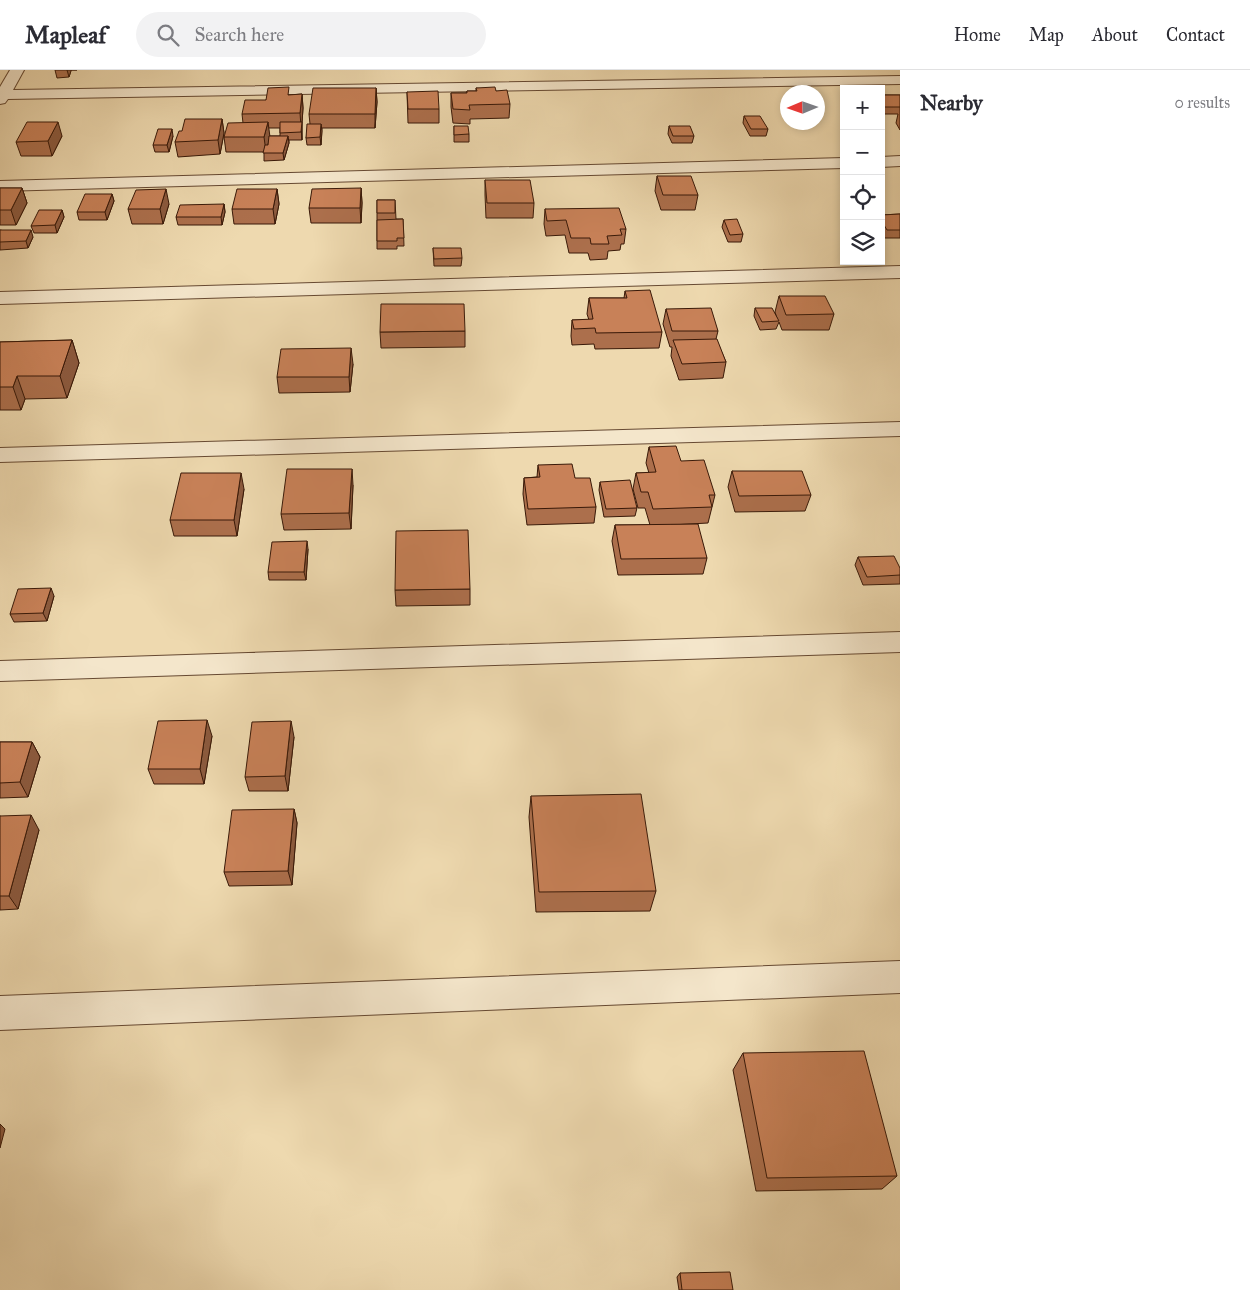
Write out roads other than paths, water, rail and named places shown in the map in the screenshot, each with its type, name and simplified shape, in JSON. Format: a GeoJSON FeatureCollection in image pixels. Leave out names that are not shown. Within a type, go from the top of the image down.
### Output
{"type":"FeatureCollection","features":[{"type":"Feature","properties":{"kind":"street"},"geometry":{"type":"LineString","coordinates":[[1,96],[17,70]]}},
{"type":"Feature","properties":{"kind":"street"},"geometry":{"type":"LineString","coordinates":[[1,96],[900,80]]}},
{"type":"Feature","properties":{"kind":"street"},"geometry":{"type":"LineString","coordinates":[[885,162],[900,161]]}},
{"type":"Feature","properties":{"kind":"street"},"geometry":{"type":"LineString","coordinates":[[0,186],[840,163]]}},
{"type":"Feature","properties":{"kind":"street"},"geometry":{"type":"LineString","coordinates":[[0,298],[900,272]]}},
{"type":"Feature","properties":{"kind":"street"},"geometry":{"type":"LineString","coordinates":[[0,455],[900,429]]}},
{"type":"Feature","properties":{"kind":"street"},"geometry":{"type":"LineString","coordinates":[[0,671],[900,642]]}},
{"type":"Feature","properties":{"kind":"street"},"geometry":{"type":"LineString","coordinates":[[0,1013],[900,977]]}}]}
